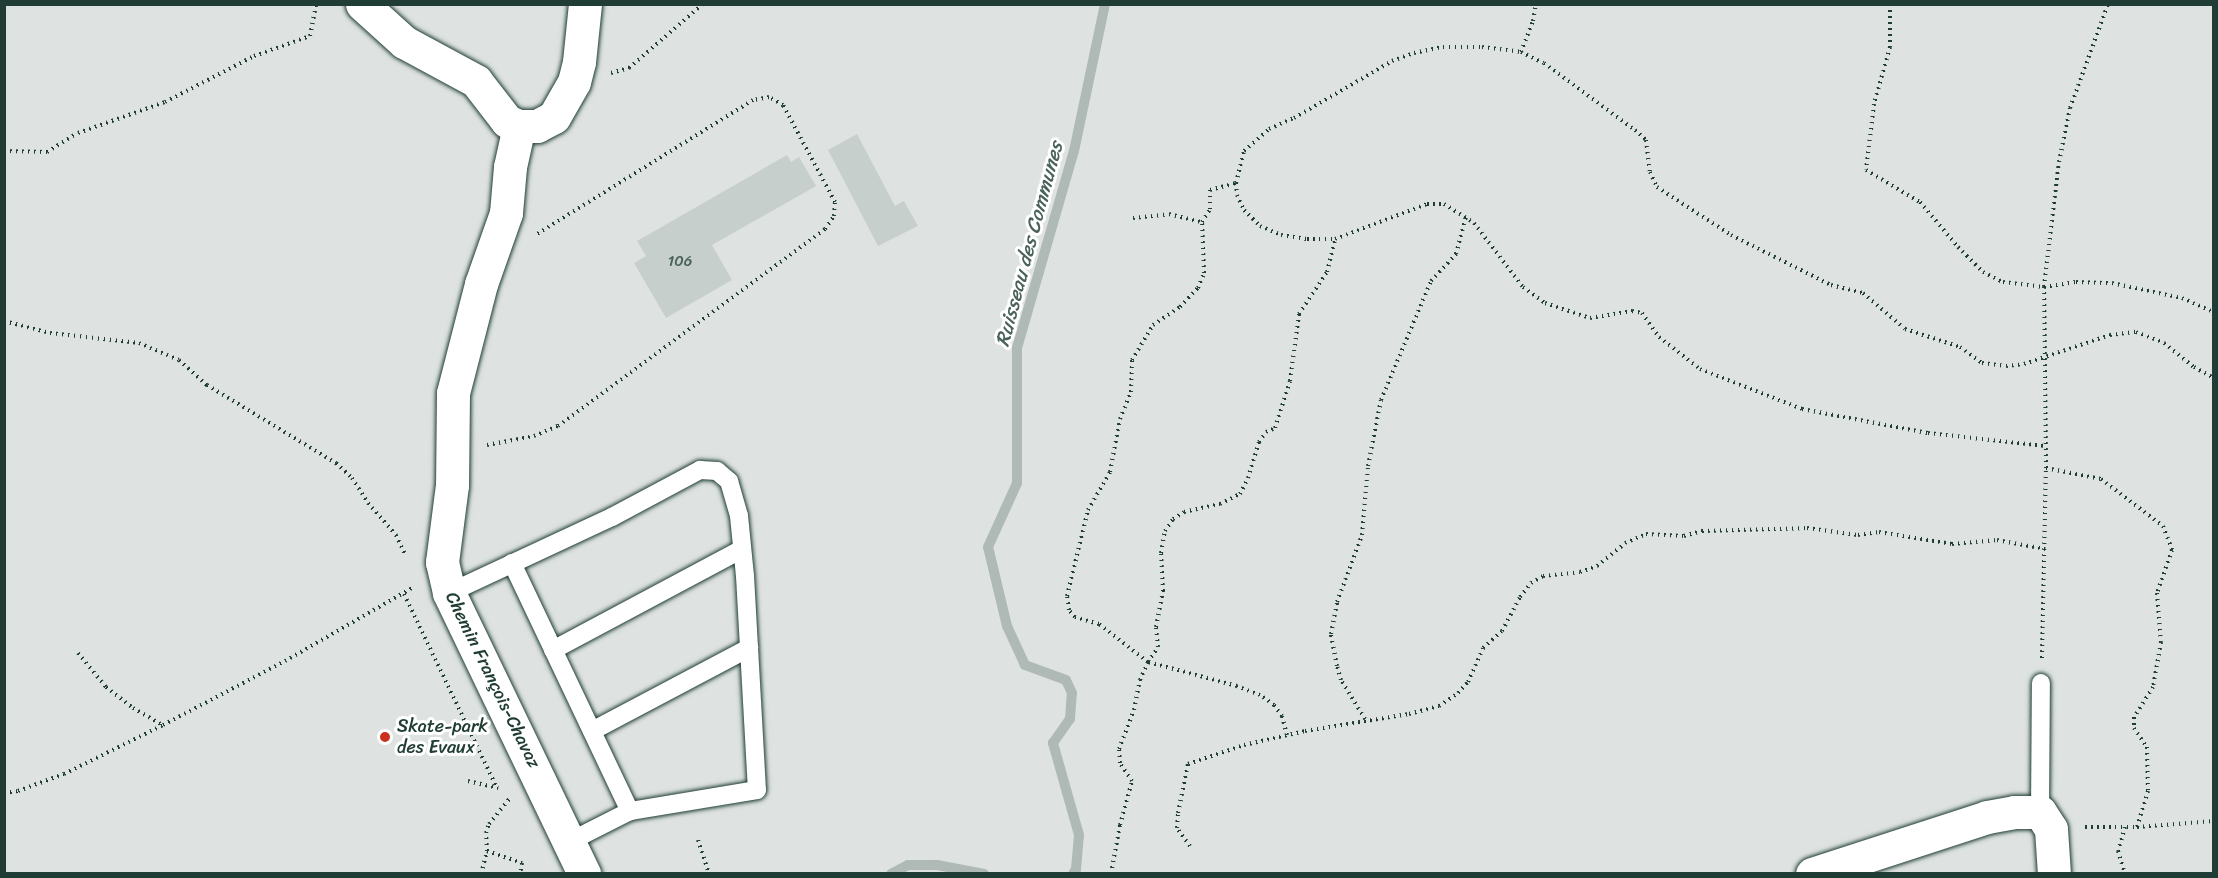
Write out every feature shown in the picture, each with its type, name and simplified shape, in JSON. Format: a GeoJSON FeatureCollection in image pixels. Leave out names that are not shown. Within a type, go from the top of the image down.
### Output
{"type":"FeatureCollection","features":[{"type":"Feature","properties":{"kind":"street"},"geometry":{"type":"LineString","coordinates":[[362,4],[404,42],[476,81],[491,97],[507,121],[519,126],[537,126],[554,117],[574,82],[579,62],[585,4]]}},
{"type":"Feature","properties":{"kind":"street"},"geometry":{"type":"LineString","coordinates":[[446,578],[452,485],[453,393],[491,252],[506,213],[510,167],[519,126]]}},
{"type":"Feature","properties":{"kind":"street","name":"Chemin François-Chavaz"},"geometry":{"type":"LineString","coordinates":[[446,578],[529,789],[569,842],[584,873]]}},
{"type":"Feature","properties":{"kind":"street"},"geometry":{"type":"LineString","coordinates":[[1812,873],[1987,817],[2014,812],[2045,820],[2054,873]]}},
{"type":"Feature","properties":{"kind":"lane"},"geometry":{"type":"LineString","coordinates":[[446,578],[512,564],[612,517],[700,470],[717,471],[729,481],[739,516],[742,549],[757,790],[630,811],[569,842]]}},
{"type":"Feature","properties":{"kind":"lane"},"geometry":{"type":"LineString","coordinates":[[553,650],[742,549]]}},
{"type":"Feature","properties":{"kind":"lane"},"geometry":{"type":"LineString","coordinates":[[512,564],[630,811]]}},
{"type":"Feature","properties":{"kind":"lane"},"geometry":{"type":"LineString","coordinates":[[591,731],[749,648]]}},
{"type":"Feature","properties":{"kind":"lane"},"geometry":{"type":"LineString","coordinates":[[2041,683],[2045,820]]}},
{"type":"Feature","properties":{"kind":"path"},"geometry":{"type":"LineString","coordinates":[[4,151],[47,152],[78,133],[165,102],[254,56],[310,36],[316,4]]}},
{"type":"Feature","properties":{"kind":"path"},"geometry":{"type":"LineString","coordinates":[[574,82],[629,68],[703,4]]}},
{"type":"Feature","properties":{"kind":"path"},"geometry":{"type":"LineString","coordinates":[[1521,52],[1533,21],[1536,4]]}},
{"type":"Feature","properties":{"kind":"path"},"geometry":{"type":"LineString","coordinates":[[1890,4],[1890,47],[1874,104],[1866,170],[1920,202],[1958,247],[1983,272],[2002,282],[2044,286],[2076,282],[2112,283],[2182,298],[2214,312]]}},
{"type":"Feature","properties":{"kind":"path"},"geometry":{"type":"LineString","coordinates":[[2041,683],[2046,468],[2044,286],[2059,162],[2070,108],[2108,4]]}},
{"type":"Feature","properties":{"kind":"path"},"geometry":{"type":"LineString","coordinates":[[2045,446],[1928,433],[1802,409],[1700,369],[1659,337],[1642,313],[1632,311],[1590,318],[1545,303],[1524,287],[1474,223],[1444,204],[1427,204],[1335,239],[1281,235],[1260,226],[1244,210],[1236,183],[1244,151],[1262,135],[1392,62],[1413,53],[1443,47],[1482,47],[1521,52],[1544,63],[1646,140],[1650,172],[1657,187],[1731,236],[1831,285],[1863,293],[1905,329],[1960,347],[1982,363],[2006,366],[2044,358],[2110,335],[2136,332],[2164,343],[2194,367],[2214,378]]}},
{"type":"Feature","properties":{"kind":"path"},"geometry":{"type":"LineString","coordinates":[[452,451],[534,436],[558,426],[825,229],[834,216],[835,202],[783,105],[769,97],[753,100],[524,242],[491,252]]}},
{"type":"Feature","properties":{"kind":"path"},"geometry":{"type":"LineString","coordinates":[[1236,183],[1210,190],[1210,209],[1202,222],[1204,273],[1198,288],[1180,307],[1153,325],[1132,360],[1131,392],[1120,419],[1110,471],[1088,510],[1066,596],[1069,610],[1076,617],[1099,624],[1148,662],[1237,686],[1260,695],[1274,705],[1282,716],[1287,735]]}},
{"type":"Feature","properties":{"kind":"path"},"geometry":{"type":"LineString","coordinates":[[1133,218],[1169,214],[1202,222]]}},
{"type":"Feature","properties":{"kind":"path"},"geometry":{"type":"LineString","coordinates":[[1365,719],[1341,680],[1337,666],[1331,634],[1337,603],[1362,535],[1370,456],[1381,400],[1431,281],[1456,254],[1466,217]]}},
{"type":"Feature","properties":{"kind":"path"},"geometry":{"type":"LineString","coordinates":[[1111,873],[1120,825],[1132,782],[1120,764],[1119,749],[1134,710],[1140,680],[1158,647],[1156,627],[1163,591],[1161,553],[1165,531],[1173,519],[1184,512],[1220,504],[1240,494],[1248,478],[1259,442],[1266,432],[1275,428],[1290,381],[1299,314],[1305,301],[1318,289],[1327,272],[1335,239]]}},
{"type":"Feature","properties":{"kind":"path"},"geometry":{"type":"LineString","coordinates":[[4,321],[50,333],[139,343],[179,360],[207,385],[336,463],[352,478],[368,503],[396,535],[409,561],[446,578]]}},
{"type":"Feature","properties":{"kind":"path"},"geometry":{"type":"LineString","coordinates":[[2046,468],[2101,479],[2163,526],[2172,550],[2157,593],[2162,642],[2153,687],[2133,717],[2134,728],[2147,747],[2148,791],[2137,827]]}},
{"type":"Feature","properties":{"kind":"path"},"geometry":{"type":"LineString","coordinates":[[1190,846],[1178,828],[1178,813],[1188,764],[1244,745],[1287,735],[1365,719],[1409,714],[1439,706],[1458,693],[1468,682],[1483,648],[1502,631],[1520,597],[1531,583],[1543,576],[1580,572],[1597,566],[1625,543],[1646,534],[1684,536],[1702,531],[1807,528],[1858,536],[1879,532],[1953,544],[1997,540],[2045,549]]}},
{"type":"Feature","properties":{"kind":"path"},"geometry":{"type":"LineString","coordinates":[[4,793],[18,791],[64,774],[163,725],[404,594],[446,578]]}},
{"type":"Feature","properties":{"kind":"path"},"geometry":{"type":"LineString","coordinates":[[404,594],[497,788]]}},
{"type":"Feature","properties":{"kind":"path"},"geometry":{"type":"LineString","coordinates":[[78,653],[106,687],[163,725]]}},
{"type":"Feature","properties":{"kind":"path"},"geometry":{"type":"LineString","coordinates":[[468,782],[497,788],[529,789]]}},
{"type":"Feature","properties":{"kind":"path"},"geometry":{"type":"LineString","coordinates":[[481,873],[488,851],[486,833],[489,824],[529,789]]}},
{"type":"Feature","properties":{"kind":"path"},"geometry":{"type":"LineString","coordinates":[[2045,820],[2125,827],[2214,821]]}},
{"type":"Feature","properties":{"kind":"path"},"geometry":{"type":"LineString","coordinates":[[2125,827],[2118,850],[2125,873]]}},
{"type":"Feature","properties":{"kind":"path"},"geometry":{"type":"LineString","coordinates":[[698,840],[709,873]]}},
{"type":"Feature","properties":{"kind":"path"},"geometry":{"type":"LineString","coordinates":[[488,851],[522,863],[520,873]]}},
{"type":"Feature","properties":{"kind":"shaded area"},"geometry":{"type":"Polygon","coordinates":[[[5,5],[2213,5],[2213,873],[5,874],[5,5]]]}},
{"type":"Feature","properties":{"kind":"building"},"geometry":{"type":"Polygon","coordinates":[[[857,134],[895,206],[904,201],[918,226],[878,246],[828,150],[857,134]]]}},
{"type":"Feature","properties":{"kind":"building"},"geometry":{"type":"Polygon","coordinates":[[[787,155],[791,162],[799,157],[816,186],[712,245],[732,280],[666,318],[634,263],[646,256],[637,241],[787,155]]]}},
{"type":"Feature","properties":{"kind":"waterway","name":"Ruisseau des Communes"},"geometry":{"type":"LineString","coordinates":[[1073,874],[1076,869],[1079,835],[1053,743],[1070,719],[1072,693],[1066,680],[1025,665],[1007,626],[988,547],[1017,483],[1017,348],[1074,151],[1105,4]]}},
{"type":"Feature","properties":{"kind":"waterway","name":"Ruisseau des Communes"},"geometry":{"type":"LineString","coordinates":[[891,874],[908,865],[937,865],[984,874]]}},
{"type":"Feature","properties":{"kind":"place","name":"Skate-park des Evaux"},"geometry":{"type":"Point","coordinates":[385,737]}}]}
